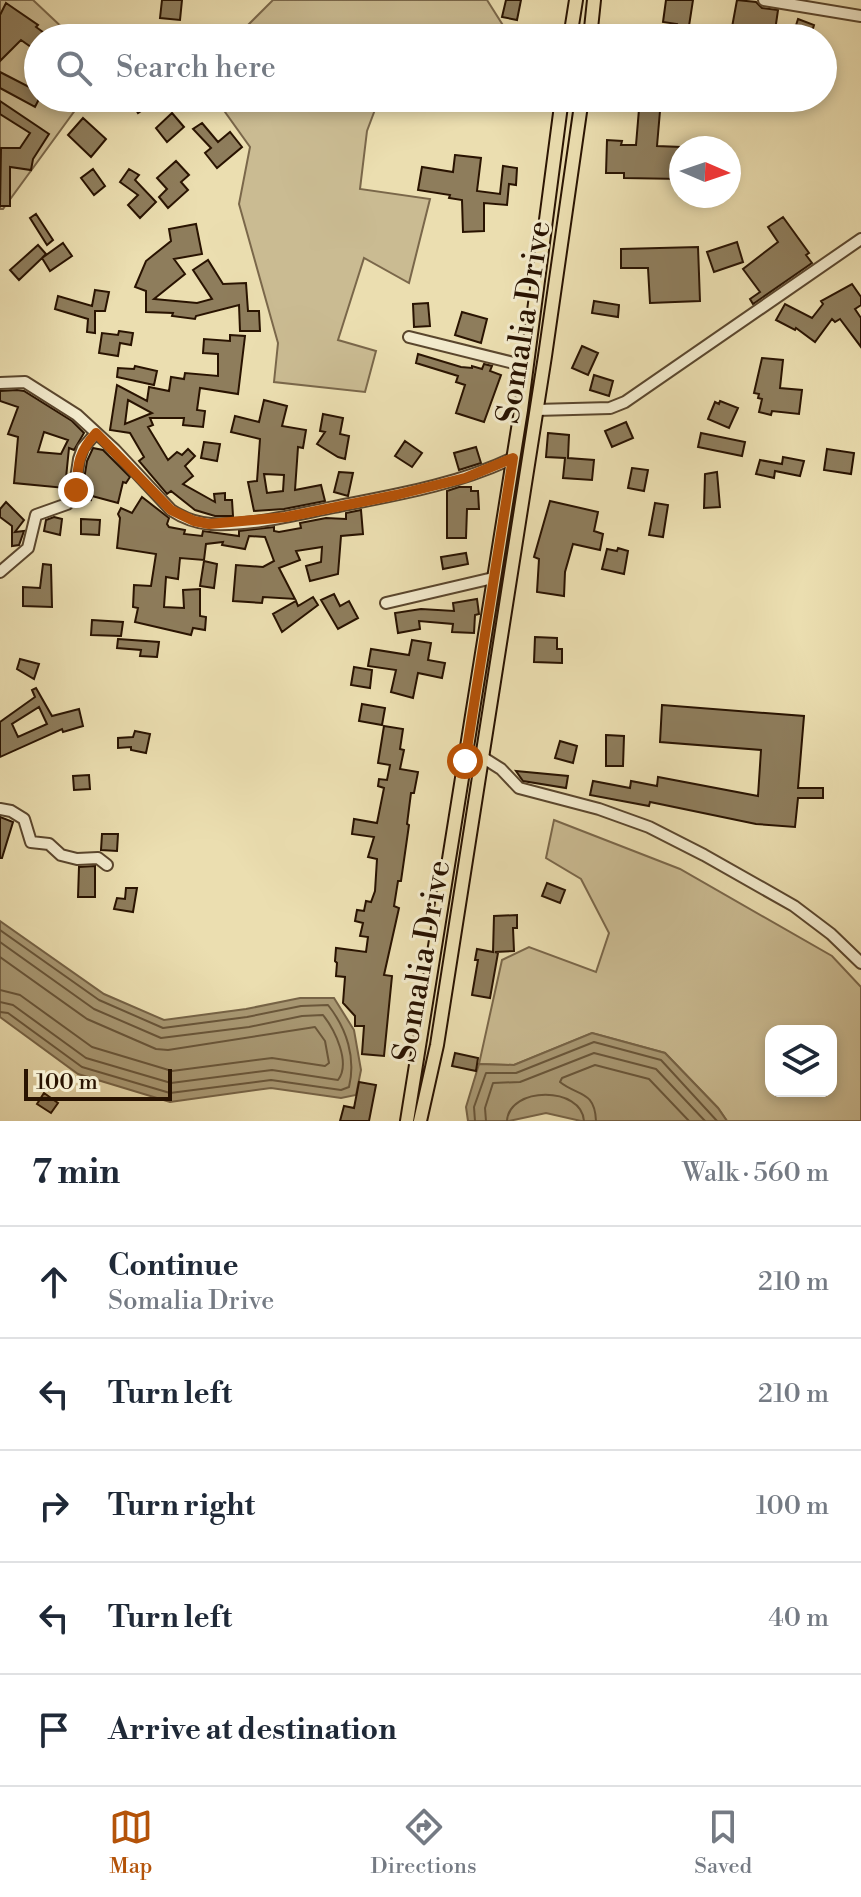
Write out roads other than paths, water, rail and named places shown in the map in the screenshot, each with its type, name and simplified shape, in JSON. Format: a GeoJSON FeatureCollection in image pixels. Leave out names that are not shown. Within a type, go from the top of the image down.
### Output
{"type":"FeatureCollection","features":[{"type":"Feature","properties":{"kind":"main road"},"geometry":{"type":"LineString","coordinates":[[572,24],[576,0]]}},
{"type":"Feature","properties":{"kind":"main road"},"geometry":{"type":"LineString","coordinates":[[591,24],[594,0]]}},
{"type":"Feature","properties":{"kind":"main road","name":"Somalia Drive"},"geometry":{"type":"LineString","coordinates":[[407,1121],[513,458],[560,112]]}},
{"type":"Feature","properties":{"kind":"main road","name":"Somalia Drive"},"geometry":{"type":"LineString","coordinates":[[420,1121],[437,1045],[580,112]]}},
{"type":"Feature","properties":{"kind":"street"},"geometry":{"type":"LineString","coordinates":[[764,0],[861,16]]}},
{"type":"Feature","properties":{"kind":"street"},"geometry":{"type":"LineString","coordinates":[[536,410],[610,408],[625,402],[715,343],[861,239]]}},
{"type":"Feature","properties":{"kind":"street"},"geometry":{"type":"LineString","coordinates":[[409,337],[526,366]]}},
{"type":"Feature","properties":{"kind":"street"},"geometry":{"type":"LineString","coordinates":[[0,383],[25,382],[38,388],[77,415],[171,510],[209,524],[286,517],[396,495],[465,478],[513,458]]}},
{"type":"Feature","properties":{"kind":"street"},"geometry":{"type":"LineString","coordinates":[[0,572],[28,548],[36,515],[67,504],[73,498],[79,459],[83,448],[96,433]]}},
{"type":"Feature","properties":{"kind":"street"},"geometry":{"type":"LineString","coordinates":[[386,603],[493,578]]}},
{"type":"Feature","properties":{"kind":"street"},"geometry":{"type":"LineString","coordinates":[[482,757],[507,774],[519,788],[599,809],[649,827],[704,855],[794,906],[831,934],[861,963]]}},
{"type":"Feature","properties":{"kind":"street"},"geometry":{"type":"LineString","coordinates":[[0,809],[24,819],[31,842],[49,844],[61,855],[77,859],[98,858],[107,865]]}},
{"type":"Feature","properties":{"kind":"water"},"geometry":{"type":"Polygon","coordinates":[[[0,921],[104,994],[164,1020],[300,998],[334,998],[354,1030],[361,1070],[356,1095],[341,1098],[271,1088],[170,1102],[78,1074],[0,1017],[0,921]]]}},
{"type":"Feature","properties":{"kind":"water"},"geometry":{"type":"Polygon","coordinates":[[[592,1033],[665,1053],[727,1121],[581,1121],[546,1113],[509,1121],[468,1121],[466,1107],[479,1064],[514,1065],[592,1033]]]}}]}
